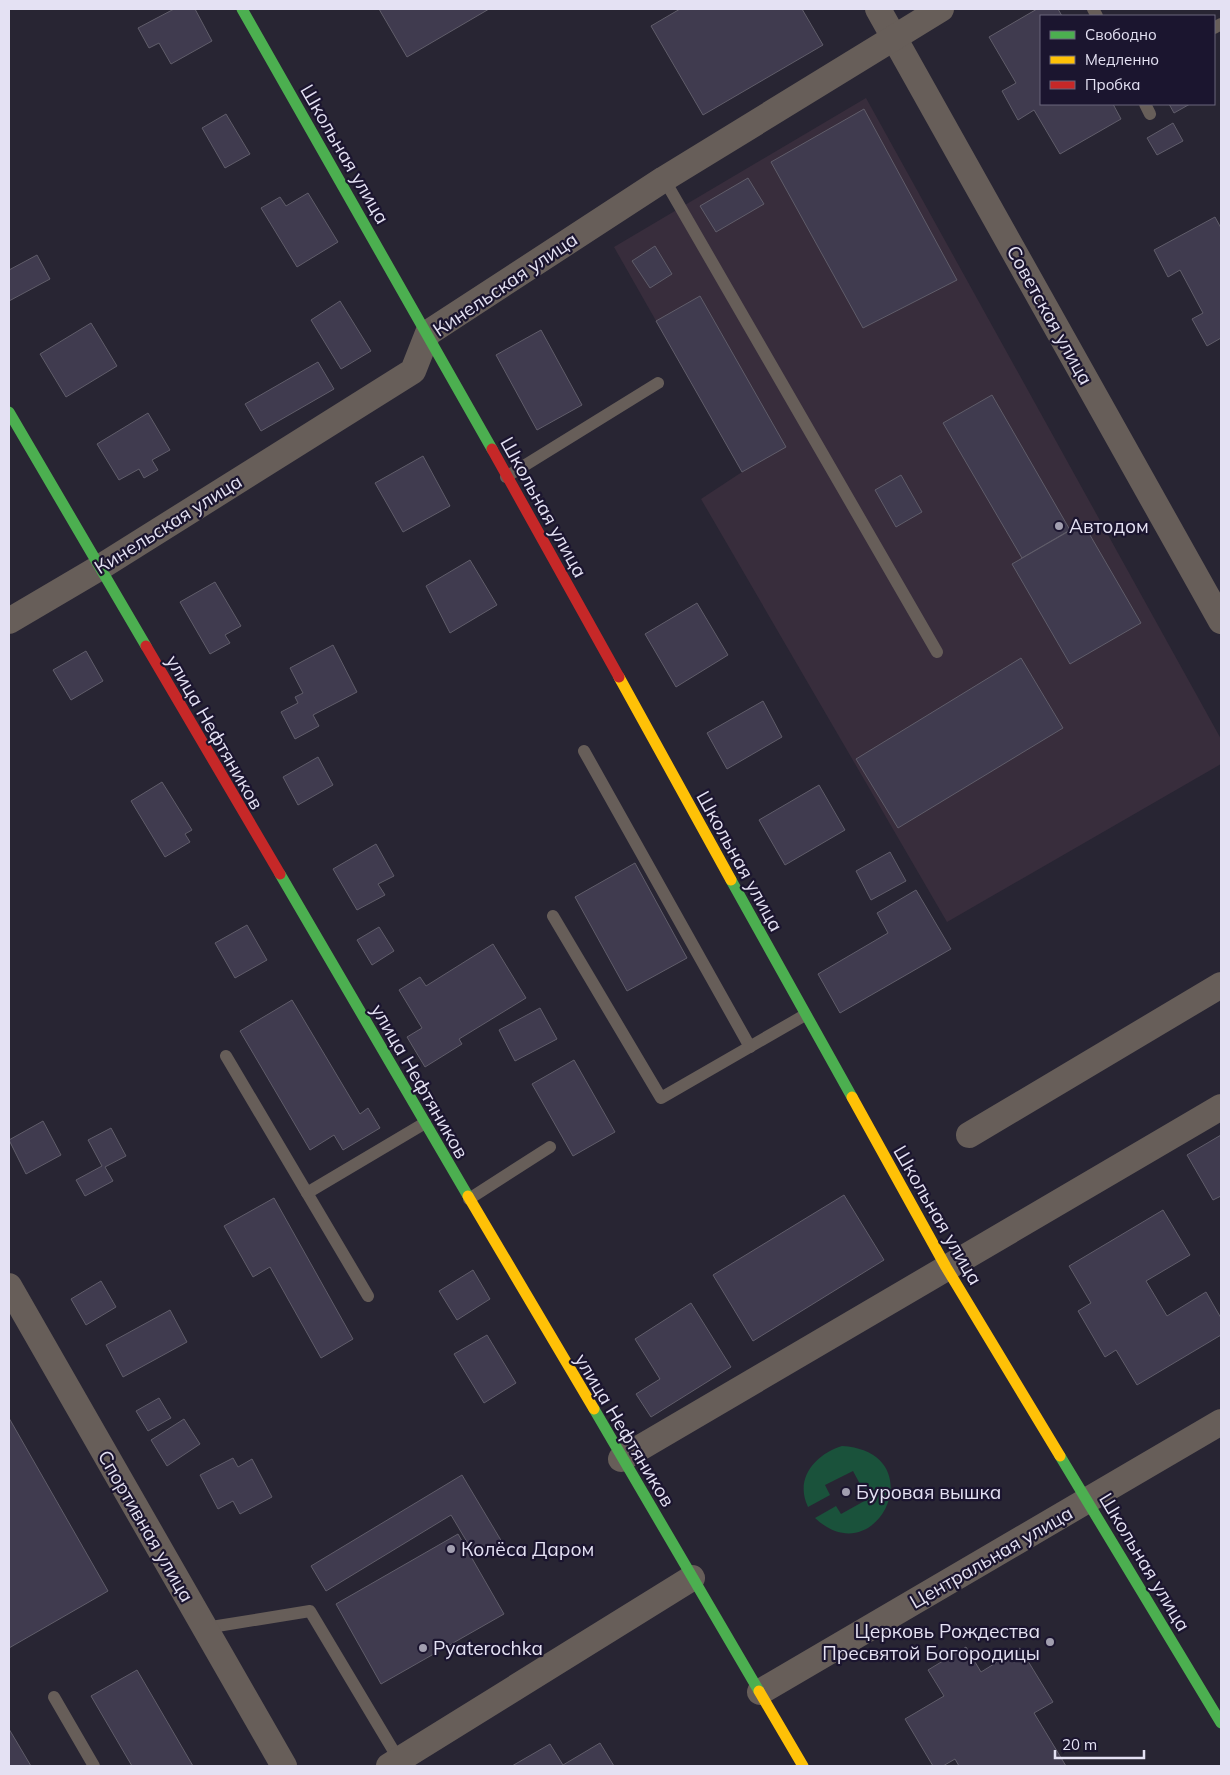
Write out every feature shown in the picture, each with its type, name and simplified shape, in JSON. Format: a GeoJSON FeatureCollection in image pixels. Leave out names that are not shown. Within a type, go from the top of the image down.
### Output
{"type":"FeatureCollection","features":[{"type":"Feature","properties":{"kind":"street","name":"Школьная улица"},"geometry":{"type":"LineString","coordinates":[[242,9],[428,333],[506,477],[946,1267],[1221,1723]]}},
{"type":"Feature","properties":{"kind":"street","name":"Советская улица"},"geometry":{"type":"LineString","coordinates":[[878,9],[1221,621]]}},
{"type":"Feature","properties":{"kind":"street","name":"Кинельская улица"},"geometry":{"type":"LineString","coordinates":[[9,621],[99,568],[413,371],[428,333],[664,179],[894,36],[941,9]]}},
{"type":"Feature","properties":{"kind":"street","name":"улица Нефтяников"},"geometry":{"type":"LineString","coordinates":[[9,412],[621,1459],[803,1766]]}},
{"type":"Feature","properties":{"kind":"street"},"geometry":{"type":"LineString","coordinates":[[969,1135],[1221,985]]}},
{"type":"Feature","properties":{"kind":"street"},"geometry":{"type":"LineString","coordinates":[[621,1459],[1221,1107]]}},
{"type":"Feature","properties":{"kind":"street","name":"Спортивная улица"},"geometry":{"type":"LineString","coordinates":[[12,1299],[284,1766]]}},
{"type":"Feature","properties":{"kind":"street","name":"Центральная улица"},"geometry":{"type":"LineString","coordinates":[[760,1692],[1221,1422]]}},
{"type":"Feature","properties":{"kind":"street"},"geometry":{"type":"LineString","coordinates":[[394,1763],[692,1578]]}},
{"type":"Feature","properties":{"kind":"lane"},"geometry":{"type":"LineString","coordinates":[[664,179],[937,652]]}},
{"type":"Feature","properties":{"kind":"lane"},"geometry":{"type":"LineString","coordinates":[[506,477],[658,383]]}},
{"type":"Feature","properties":{"kind":"lane"},"geometry":{"type":"LineString","coordinates":[[584,751],[750,1047]]}},
{"type":"Feature","properties":{"kind":"lane"},"geometry":{"type":"LineString","coordinates":[[553,916],[661,1098],[805,1014]]}},
{"type":"Feature","properties":{"kind":"lane"},"geometry":{"type":"LineString","coordinates":[[226,1056],[368,1296]]}},
{"type":"Feature","properties":{"kind":"lane"},"geometry":{"type":"LineString","coordinates":[[307,1192],[425,1123]]}},
{"type":"Feature","properties":{"kind":"lane"},"geometry":{"type":"LineString","coordinates":[[469,1199],[550,1147]]}},
{"type":"Feature","properties":{"kind":"lane"},"geometry":{"type":"LineString","coordinates":[[204,1628],[310,1611],[394,1763]]}},
{"type":"Feature","properties":{"kind":"lane"},"geometry":{"type":"LineString","coordinates":[[54,1697],[94,1766]]}},
{"type":"Feature","properties":{"kind":"shaded area"},"geometry":{"type":"Polygon","coordinates":[[[866,98],[1221,739],[1221,764],[947,922],[701,499],[742,472],[614,247],[866,98]]]}},
{"type":"Feature","properties":{"kind":"green space"},"geometry":{"type":"Polygon","coordinates":[[[842,1446],[870,1453],[886,1468],[891,1487],[887,1506],[875,1522],[858,1532],[838,1532],[815,1518],[836,1506],[841,1514],[868,1499],[853,1471],[825,1485],[830,1495],[808,1507],[804,1496],[806,1477],[816,1461],[832,1450],[842,1446]]]}},
{"type":"Feature","properties":{"kind":"building"},"geometry":{"type":"Polygon","coordinates":[[[174,9],[195,9],[212,41],[171,64],[159,43],[149,48],[138,28],[174,9]]]}},
{"type":"Feature","properties":{"kind":"building"},"geometry":{"type":"Polygon","coordinates":[[[379,9],[489,9],[407,57],[379,9]]]}},
{"type":"Feature","properties":{"kind":"building"},"geometry":{"type":"Polygon","coordinates":[[[680,9],[802,9],[823,45],[703,115],[651,26],[680,9]]]}},
{"type":"Feature","properties":{"kind":"building"},"geometry":{"type":"Polygon","coordinates":[[[1037,9],[1058,9],[1061,15],[1040,15],[1040,105],[1114,105],[1121,119],[1060,154],[1034,110],[1018,120],[1002,91],[1016,83],[989,37],[1037,9]]]}},
{"type":"Feature","properties":{"kind":"building"},"geometry":{"type":"Polygon","coordinates":[[[1170,105],[1188,105],[1174,113],[1170,105]]]}},
{"type":"Feature","properties":{"kind":"building"},"geometry":{"type":"Polygon","coordinates":[[[864,109],[957,280],[863,328],[771,162],[864,109]]]}},
{"type":"Feature","properties":{"kind":"building"},"geometry":{"type":"Polygon","coordinates":[[[226,114],[250,154],[225,168],[202,128],[226,114]]]}},
{"type":"Feature","properties":{"kind":"building"},"geometry":{"type":"Polygon","coordinates":[[[1173,123],[1183,141],[1157,155],[1147,138],[1173,123]]]}},
{"type":"Feature","properties":{"kind":"building"},"geometry":{"type":"Polygon","coordinates":[[[748,178],[764,204],[716,232],[700,206],[748,178]]]}},
{"type":"Feature","properties":{"kind":"building"},"geometry":{"type":"Polygon","coordinates":[[[308,193],[338,242],[297,267],[261,208],[280,197],[286,206],[308,193]]]}},
{"type":"Feature","properties":{"kind":"building"},"geometry":{"type":"Polygon","coordinates":[[[1215,217],[1221,228],[1221,338],[1207,346],[1192,319],[1203,313],[1180,270],[1168,277],[1154,250],[1215,217]]]}},
{"type":"Feature","properties":{"kind":"building"},"geometry":{"type":"Polygon","coordinates":[[[655,246],[672,274],[650,288],[632,261],[655,246]]]}},
{"type":"Feature","properties":{"kind":"building"},"geometry":{"type":"Polygon","coordinates":[[[37,255],[50,279],[9,301],[9,270],[37,255]]]}},
{"type":"Feature","properties":{"kind":"building"},"geometry":{"type":"Polygon","coordinates":[[[700,296],[786,447],[742,472],[656,321],[700,296]]]}},
{"type":"Feature","properties":{"kind":"building"},"geometry":{"type":"Polygon","coordinates":[[[340,301],[371,351],[341,369],[311,320],[340,301]]]}},
{"type":"Feature","properties":{"kind":"building"},"geometry":{"type":"Polygon","coordinates":[[[91,323],[117,366],[66,397],[40,354],[91,323]]]}},
{"type":"Feature","properties":{"kind":"building"},"geometry":{"type":"Polygon","coordinates":[[[541,330],[582,405],[537,430],[496,355],[541,330]]]}},
{"type":"Feature","properties":{"kind":"building"},"geometry":{"type":"Polygon","coordinates":[[[318,362],[334,389],[261,431],[245,404],[318,362]]]}},
{"type":"Feature","properties":{"kind":"building"},"geometry":{"type":"Polygon","coordinates":[[[992,395],[1070,530],[1022,558],[943,423],[992,395]]]}},
{"type":"Feature","properties":{"kind":"building"},"geometry":{"type":"Polygon","coordinates":[[[148,413],[170,450],[152,460],[158,470],[144,478],[139,469],[119,480],[97,444],[148,413]]]}},
{"type":"Feature","properties":{"kind":"building"},"geometry":{"type":"Polygon","coordinates":[[[423,456],[450,506],[403,532],[375,483],[423,456]]]}},
{"type":"Feature","properties":{"kind":"building"},"geometry":{"type":"Polygon","coordinates":[[[901,475],[922,512],[896,527],[875,490],[901,475]]]}},
{"type":"Feature","properties":{"kind":"building"},"geometry":{"type":"Polygon","coordinates":[[[1083,523],[1141,623],[1070,664],[1012,564],[1083,523]]]}},
{"type":"Feature","properties":{"kind":"building"},"geometry":{"type":"Polygon","coordinates":[[[470,560],[497,605],[450,633],[426,586],[470,560]]]}},
{"type":"Feature","properties":{"kind":"building"},"geometry":{"type":"Polygon","coordinates":[[[215,582],[241,626],[225,635],[230,643],[210,654],[180,602],[215,582]]]}},
{"type":"Feature","properties":{"kind":"building"},"geometry":{"type":"Polygon","coordinates":[[[697,603],[728,655],[676,687],[645,634],[697,603]]]}},
{"type":"Feature","properties":{"kind":"building"},"geometry":{"type":"Polygon","coordinates":[[[333,645],[357,692],[313,715],[319,726],[295,739],[281,712],[298,703],[295,697],[303,693],[290,668],[333,645]]]}},
{"type":"Feature","properties":{"kind":"building"},"geometry":{"type":"Polygon","coordinates":[[[86,651],[103,681],[71,700],[53,670],[86,651]]]}},
{"type":"Feature","properties":{"kind":"building"},"geometry":{"type":"Polygon","coordinates":[[[1021,658],[1063,728],[898,828],[856,759],[1021,658]]]}},
{"type":"Feature","properties":{"kind":"building"},"geometry":{"type":"Polygon","coordinates":[[[763,701],[782,737],[727,769],[707,733],[763,701]]]}},
{"type":"Feature","properties":{"kind":"building"},"geometry":{"type":"Polygon","coordinates":[[[318,757],[333,785],[298,805],[283,777],[318,757]]]}},
{"type":"Feature","properties":{"kind":"building"},"geometry":{"type":"Polygon","coordinates":[[[162,782],[192,830],[185,834],[190,842],[165,857],[131,801],[162,782]]]}},
{"type":"Feature","properties":{"kind":"building"},"geometry":{"type":"Polygon","coordinates":[[[819,785],[845,830],[785,865],[759,820],[819,785]]]}},
{"type":"Feature","properties":{"kind":"building"},"geometry":{"type":"Polygon","coordinates":[[[376,844],[394,876],[378,884],[385,895],[357,910],[333,869],[376,844]]]}},
{"type":"Feature","properties":{"kind":"building"},"geometry":{"type":"Polygon","coordinates":[[[890,852],[906,881],[871,900],[856,871],[890,852]]]}},
{"type":"Feature","properties":{"kind":"building"},"geometry":{"type":"Polygon","coordinates":[[[635,863],[687,958],[627,991],[575,897],[635,863]]]}},
{"type":"Feature","properties":{"kind":"building"},"geometry":{"type":"Polygon","coordinates":[[[916,890],[951,949],[840,1013],[818,974],[888,933],[877,913],[916,890]]]}},
{"type":"Feature","properties":{"kind":"building"},"geometry":{"type":"Polygon","coordinates":[[[247,925],[267,960],[235,978],[215,943],[247,925]]]}},
{"type":"Feature","properties":{"kind":"building"},"geometry":{"type":"Polygon","coordinates":[[[379,927],[394,951],[372,965],[357,940],[379,927]]]}},
{"type":"Feature","properties":{"kind":"building"},"geometry":{"type":"Polygon","coordinates":[[[493,944],[526,998],[459,1039],[462,1044],[425,1067],[407,1037],[422,1028],[399,990],[420,977],[426,986],[493,944]]]}},
{"type":"Feature","properties":{"kind":"building"},"geometry":{"type":"Polygon","coordinates":[[[292,1000],[360,1114],[368,1108],[380,1128],[343,1150],[334,1135],[310,1150],[240,1031],[292,1000]]]}},
{"type":"Feature","properties":{"kind":"building"},"geometry":{"type":"Polygon","coordinates":[[[540,1008],[557,1039],[515,1061],[499,1030],[540,1008]]]}},
{"type":"Feature","properties":{"kind":"building"},"geometry":{"type":"Polygon","coordinates":[[[574,1060],[615,1132],[573,1156],[532,1084],[574,1060]]]}},
{"type":"Feature","properties":{"kind":"building"},"geometry":{"type":"Polygon","coordinates":[[[43,1121],[61,1155],[26,1174],[9,1140],[43,1121]]]}},
{"type":"Feature","properties":{"kind":"building"},"geometry":{"type":"Polygon","coordinates":[[[111,1128],[126,1156],[105,1167],[113,1181],[85,1196],[76,1180],[102,1166],[88,1140],[111,1128]]]}},
{"type":"Feature","properties":{"kind":"building"},"geometry":{"type":"Polygon","coordinates":[[[1221,1135],[1221,1196],[1213,1200],[1187,1155],[1221,1135]]]}},
{"type":"Feature","properties":{"kind":"building"},"geometry":{"type":"Polygon","coordinates":[[[844,1195],[884,1260],[753,1341],[713,1275],[844,1195]]]}},
{"type":"Feature","properties":{"kind":"building"},"geometry":{"type":"Polygon","coordinates":[[[274,1198],[353,1339],[321,1358],[270,1267],[253,1277],[224,1226],[274,1198]]]}},
{"type":"Feature","properties":{"kind":"building"},"geometry":{"type":"Polygon","coordinates":[[[1163,1210],[1190,1255],[1146,1281],[1167,1316],[1206,1292],[1221,1318],[1221,1335],[1137,1385],[1116,1350],[1105,1357],[1078,1311],[1091,1303],[1069,1266],[1163,1210]]]}},
{"type":"Feature","properties":{"kind":"building"},"geometry":{"type":"Polygon","coordinates":[[[473,1270],[490,1299],[457,1320],[439,1291],[473,1270]]]}},
{"type":"Feature","properties":{"kind":"building"},"geometry":{"type":"Polygon","coordinates":[[[101,1281],[116,1307],[86,1325],[71,1299],[101,1281]]]}},
{"type":"Feature","properties":{"kind":"building"},"geometry":{"type":"Polygon","coordinates":[[[691,1303],[731,1367],[651,1417],[636,1394],[660,1379],[635,1339],[691,1303]]]}},
{"type":"Feature","properties":{"kind":"building"},"geometry":{"type":"Polygon","coordinates":[[[170,1310],[187,1342],[123,1377],[106,1345],[170,1310]]]}},
{"type":"Feature","properties":{"kind":"building"},"geometry":{"type":"Polygon","coordinates":[[[487,1335],[516,1383],[484,1403],[454,1354],[487,1335]]]}},
{"type":"Feature","properties":{"kind":"building"},"geometry":{"type":"Polygon","coordinates":[[[159,1398],[171,1418],[148,1431],[136,1411],[159,1398]]]}},
{"type":"Feature","properties":{"kind":"building"},"geometry":{"type":"Polygon","coordinates":[[[9,1418],[108,1591],[9,1648],[9,1418]]]}},
{"type":"Feature","properties":{"kind":"building"},"geometry":{"type":"Polygon","coordinates":[[[184,1419],[200,1444],[167,1466],[151,1440],[184,1419]]]}},
{"type":"Feature","properties":{"kind":"building"},"geometry":{"type":"Polygon","coordinates":[[[233,1458],[238,1467],[252,1459],[272,1497],[240,1514],[233,1501],[218,1509],[200,1475],[233,1458]]]}},
{"type":"Feature","properties":{"kind":"building"},"geometry":{"type":"Polygon","coordinates":[[[462,1475],[502,1542],[476,1557],[451,1515],[326,1591],[311,1566],[462,1475]]]}},
{"type":"Feature","properties":{"kind":"building"},"geometry":{"type":"Polygon","coordinates":[[[458,1534],[504,1614],[381,1684],[336,1604],[458,1534]]]}},
{"type":"Feature","properties":{"kind":"building"},"geometry":{"type":"Polygon","coordinates":[[[966,1647],[981,1672],[1020,1648],[1053,1702],[1034,1713],[1066,1766],[959,1766],[955,1759],[943,1766],[933,1766],[905,1719],[944,1696],[928,1670],[966,1647]]]}},
{"type":"Feature","properties":{"kind":"building"},"geometry":{"type":"Polygon","coordinates":[[[137,1670],[193,1766],[132,1766],[91,1696],[137,1670]]]}},
{"type":"Feature","properties":{"kind":"building"},"geometry":{"type":"Polygon","coordinates":[[[9,1729],[31,1766],[9,1766],[9,1729]]]}},
{"type":"Feature","properties":{"kind":"building"},"geometry":{"type":"Polygon","coordinates":[[[600,1743],[614,1766],[512,1766],[550,1744],[563,1765],[600,1743]]]}},
{"type":"Feature","properties":{"kind":"traffic: fast"},"geometry":{"type":"LineString","coordinates":[[242,9],[492,449]]}},
{"type":"Feature","properties":{"kind":"traffic: fast"},"geometry":{"type":"LineString","coordinates":[[9,412],[146,646]]}},
{"type":"Feature","properties":{"kind":"traffic: fast"},"geometry":{"type":"LineString","coordinates":[[280,874],[468,1196]]}},
{"type":"Feature","properties":{"kind":"traffic: fast"},"geometry":{"type":"LineString","coordinates":[[731,880],[852,1097]]}},
{"type":"Feature","properties":{"kind":"traffic: fast"},"geometry":{"type":"LineString","coordinates":[[594,1409],[759,1691]]}},
{"type":"Feature","properties":{"kind":"traffic: fast"},"geometry":{"type":"LineString","coordinates":[[1060,1456],[1221,1723]]}},
{"type":"Feature","properties":{"kind":"traffic: slow"},"geometry":{"type":"LineString","coordinates":[[619,677],[731,880]]}},
{"type":"Feature","properties":{"kind":"traffic: slow"},"geometry":{"type":"LineString","coordinates":[[852,1097],[946,1267],[1060,1456]]}},
{"type":"Feature","properties":{"kind":"traffic: slow"},"geometry":{"type":"LineString","coordinates":[[468,1196],[594,1409]]}},
{"type":"Feature","properties":{"kind":"traffic: slow"},"geometry":{"type":"LineString","coordinates":[[759,1691],[803,1766]]}},
{"type":"Feature","properties":{"kind":"traffic: jam"},"geometry":{"type":"LineString","coordinates":[[492,449],[619,677]]}},
{"type":"Feature","properties":{"kind":"traffic: jam"},"geometry":{"type":"LineString","coordinates":[[146,646],[280,874]]}},
{"type":"Feature","properties":{"kind":"place","name":"Автодом"},"geometry":{"type":"Point","coordinates":[1059,526]}},
{"type":"Feature","properties":{"kind":"place","name":"Буровая вышка"},"geometry":{"type":"Point","coordinates":[846,1492]}},
{"type":"Feature","properties":{"kind":"place","name":"Колёса Даром"},"geometry":{"type":"Point","coordinates":[451,1549]}},
{"type":"Feature","properties":{"kind":"place","name":"Церковь Рождества Пресвятой Богородицы"},"geometry":{"type":"Point","coordinates":[1050,1642]}},
{"type":"Feature","properties":{"kind":"place","name":"Pyaterochka"},"geometry":{"type":"Point","coordinates":[423,1648]}}]}
